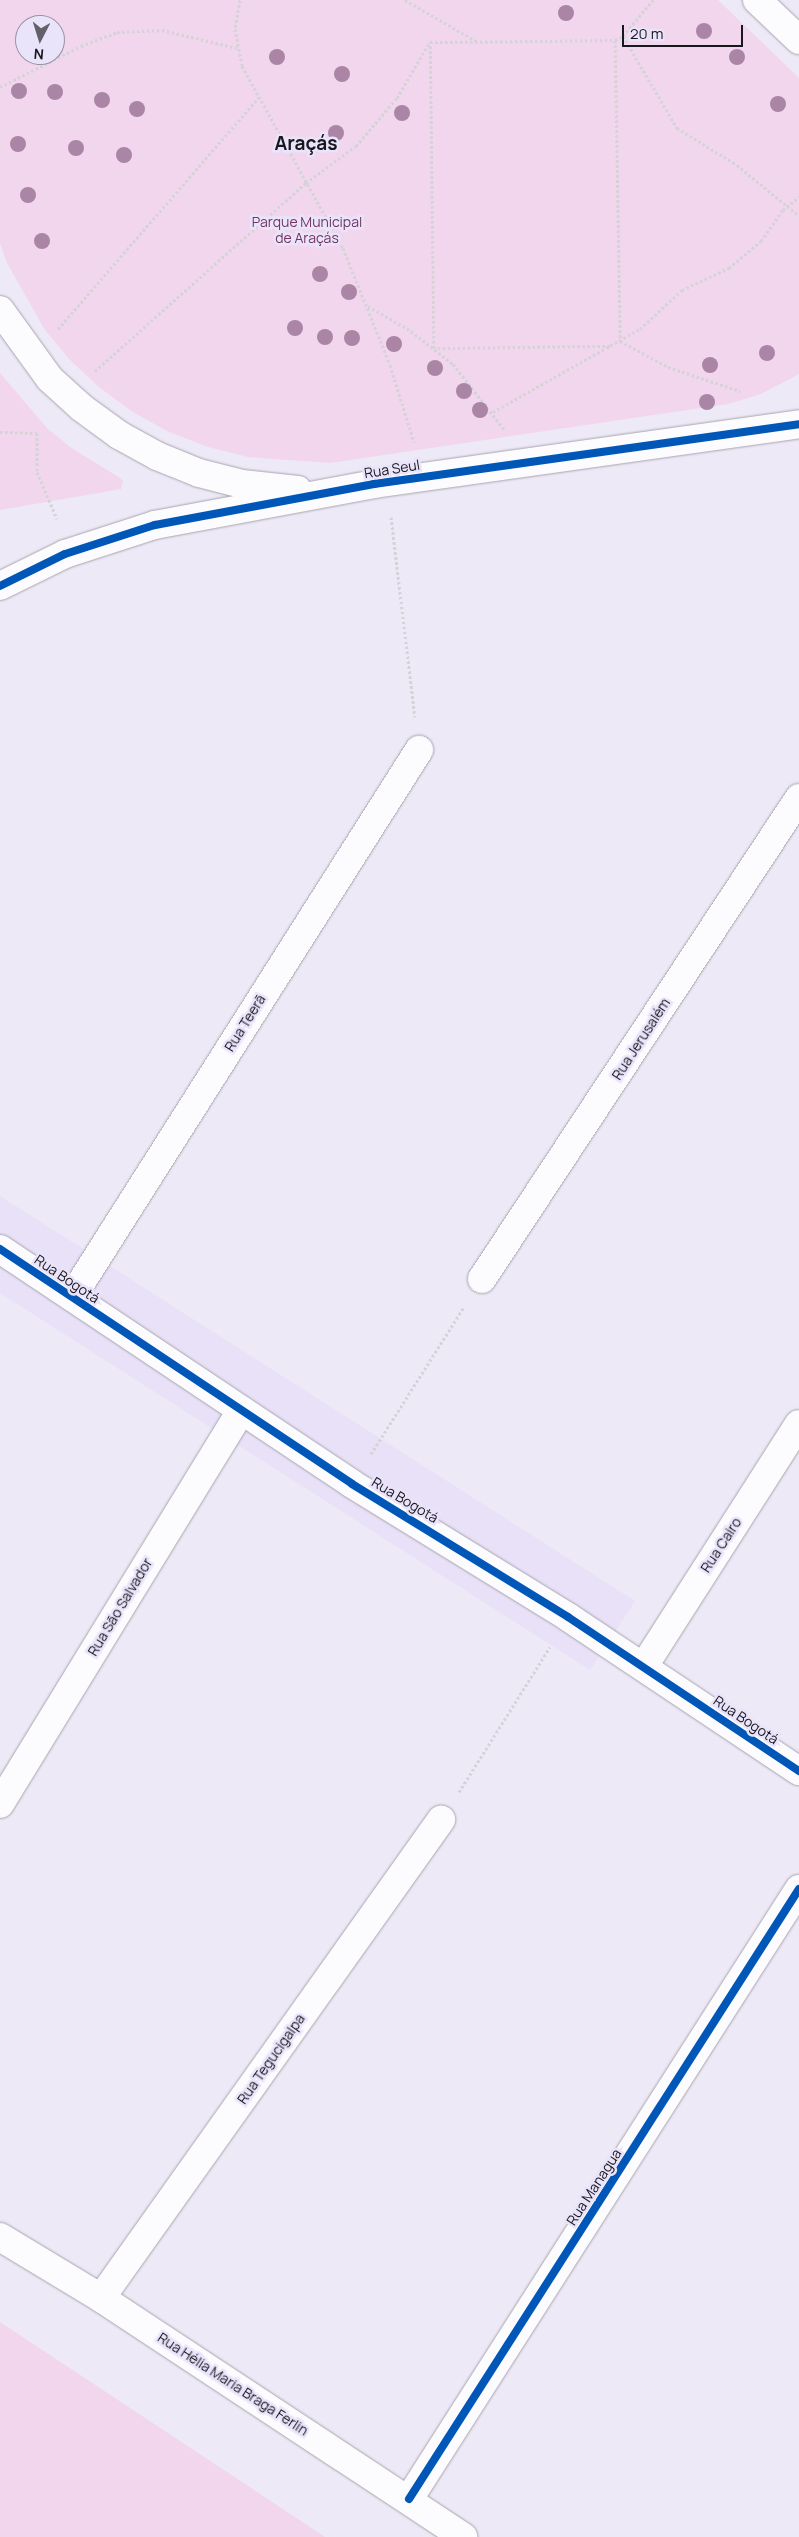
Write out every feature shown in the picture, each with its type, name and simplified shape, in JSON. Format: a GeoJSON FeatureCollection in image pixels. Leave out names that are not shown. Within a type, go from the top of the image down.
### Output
{"type":"FeatureCollection","features":[{"type":"Feature","properties":{"kind":"street"},"geometry":{"type":"LineString","coordinates":[[757,0],[799,40]]}},
{"type":"Feature","properties":{"kind":"street"},"geometry":{"type":"LineString","coordinates":[[0,310],[23,346],[70,398],[118,435],[157,456],[199,473],[242,484],[287,490],[331,490],[381,483]]}},
{"type":"Feature","properties":{"kind":"street"},"geometry":{"type":"LineString","coordinates":[[734,431],[771,420],[799,406]]}},
{"type":"Feature","properties":{"kind":"street","name":"Rua Seul"},"geometry":{"type":"LineString","coordinates":[[0,586],[68,554],[155,526],[381,483],[734,431],[799,424]]}},
{"type":"Feature","properties":{"kind":"street","name":"Rua Teerã"},"geometry":{"type":"LineString","coordinates":[[72,1297],[419,750]]}},
{"type":"Feature","properties":{"kind":"street","name":"Rua Jerusalém"},"geometry":{"type":"LineString","coordinates":[[482,1279],[799,798]]}},
{"type":"Feature","properties":{"kind":"street","name":"Rua Bogotá"},"geometry":{"type":"LineString","coordinates":[[0,1249],[352,1484],[568,1617],[799,1771]]}},
{"type":"Feature","properties":{"kind":"street","name":"Rua São Salvador"},"geometry":{"type":"LineString","coordinates":[[0,1804],[241,1410]]}},
{"type":"Feature","properties":{"kind":"street","name":"Rua Cairo"},"geometry":{"type":"LineString","coordinates":[[644,1666],[799,1424]]}},
{"type":"Feature","properties":{"kind":"street","name":"Rua Tegucigalpa"},"geometry":{"type":"LineString","coordinates":[[100,2298],[441,1820]]}},
{"type":"Feature","properties":{"kind":"street","name":"Rua Managua"},"geometry":{"type":"LineString","coordinates":[[409,2499],[799,1889]]}},
{"type":"Feature","properties":{"kind":"street","name":"Rua Hélia Maria Braga Ferlin"},"geometry":{"type":"LineString","coordinates":[[0,2236],[100,2298],[409,2499],[463,2537]]}},
{"type":"Feature","properties":{"kind":"path"},"geometry":{"type":"LineString","coordinates":[[240,0],[236,29],[237,48],[242,66],[343,248],[367,306],[414,442]]}},
{"type":"Feature","properties":{"kind":"path"},"geometry":{"type":"LineString","coordinates":[[405,0],[477,42]]}},
{"type":"Feature","properties":{"kind":"path"},"geometry":{"type":"LineString","coordinates":[[430,42],[615,40],[623,36],[653,0]]}},
{"type":"Feature","properties":{"kind":"path"},"geometry":{"type":"LineString","coordinates":[[0,87],[81,46],[117,32],[162,30],[237,48]]}},
{"type":"Feature","properties":{"kind":"path"},"geometry":{"type":"LineString","coordinates":[[623,36],[677,128],[737,165],[799,216]]}},
{"type":"Feature","properties":{"kind":"path"},"geometry":{"type":"LineString","coordinates":[[615,40],[620,341]]}},
{"type":"Feature","properties":{"kind":"path"},"geometry":{"type":"LineString","coordinates":[[96,371],[306,182],[356,146],[377,123],[414,71],[430,42]]}},
{"type":"Feature","properties":{"kind":"path"},"geometry":{"type":"LineString","coordinates":[[430,42],[434,348]]}},
{"type":"Feature","properties":{"kind":"path"},"geometry":{"type":"LineString","coordinates":[[56,331],[259,98]]}},
{"type":"Feature","properties":{"kind":"path"},"geometry":{"type":"LineString","coordinates":[[493,412],[647,324],[682,290],[729,268],[746,255],[788,206],[799,197]]}},
{"type":"Feature","properties":{"kind":"path"},"geometry":{"type":"LineString","coordinates":[[367,306],[434,348],[453,364],[504,428]]}},
{"type":"Feature","properties":{"kind":"path"},"geometry":{"type":"LineString","coordinates":[[620,341],[668,367],[740,391]]}},
{"type":"Feature","properties":{"kind":"path"},"geometry":{"type":"LineString","coordinates":[[434,348],[610,346]]}},
{"type":"Feature","properties":{"kind":"path"},"geometry":{"type":"LineString","coordinates":[[0,432],[37,433],[37,472],[52,502],[68,554]]}},
{"type":"Feature","properties":{"kind":"path"},"geometry":{"type":"LineString","coordinates":[[381,483],[419,750]]}},
{"type":"Feature","properties":{"kind":"path"},"geometry":{"type":"LineString","coordinates":[[352,1484],[482,1279]]}},
{"type":"Feature","properties":{"kind":"path"},"geometry":{"type":"LineString","coordinates":[[441,1820],[568,1617]]}},
{"type":"Feature","properties":{"kind":"shaded area"},"geometry":{"type":"Polygon","coordinates":[[[0,1196],[635,1601],[590,1670],[0,1293],[0,1196]]]}},
{"type":"Feature","properties":{"kind":"green space","name":"Parque Municipal de Araçás"},"geometry":{"type":"Polygon","coordinates":[[[0,0],[718,0],[799,78],[799,374],[761,394],[728,404],[330,463],[248,457],[208,447],[169,432],[133,412],[100,388],[70,360],[45,330],[7,263],[0,243],[0,0]]]}},
{"type":"Feature","properties":{"kind":"green space"},"geometry":{"type":"Polygon","coordinates":[[[0,373],[47,428],[70,447],[120,478],[123,481],[121,489],[0,510],[0,373]]]}},
{"type":"Feature","properties":{"kind":"green space"},"geometry":{"type":"Polygon","coordinates":[[[0,2322],[325,2537],[0,2537],[0,2322]]]}},
{"type":"Feature","properties":{"kind":"cycle path"},"geometry":{"type":"LineString","coordinates":[[0,586],[65,554],[155,525],[374,484],[799,424]]}},
{"type":"Feature","properties":{"kind":"cycle path"},"geometry":{"type":"LineString","coordinates":[[0,1249],[352,1484],[568,1617],[799,1771]]}},
{"type":"Feature","properties":{"kind":"cycle path"},"geometry":{"type":"LineString","coordinates":[[409,2499],[799,1889]]}},
{"type":"Feature","properties":{"kind":"district","name":"Araçás"},"geometry":{"type":"Point","coordinates":[306,144]}}]}
